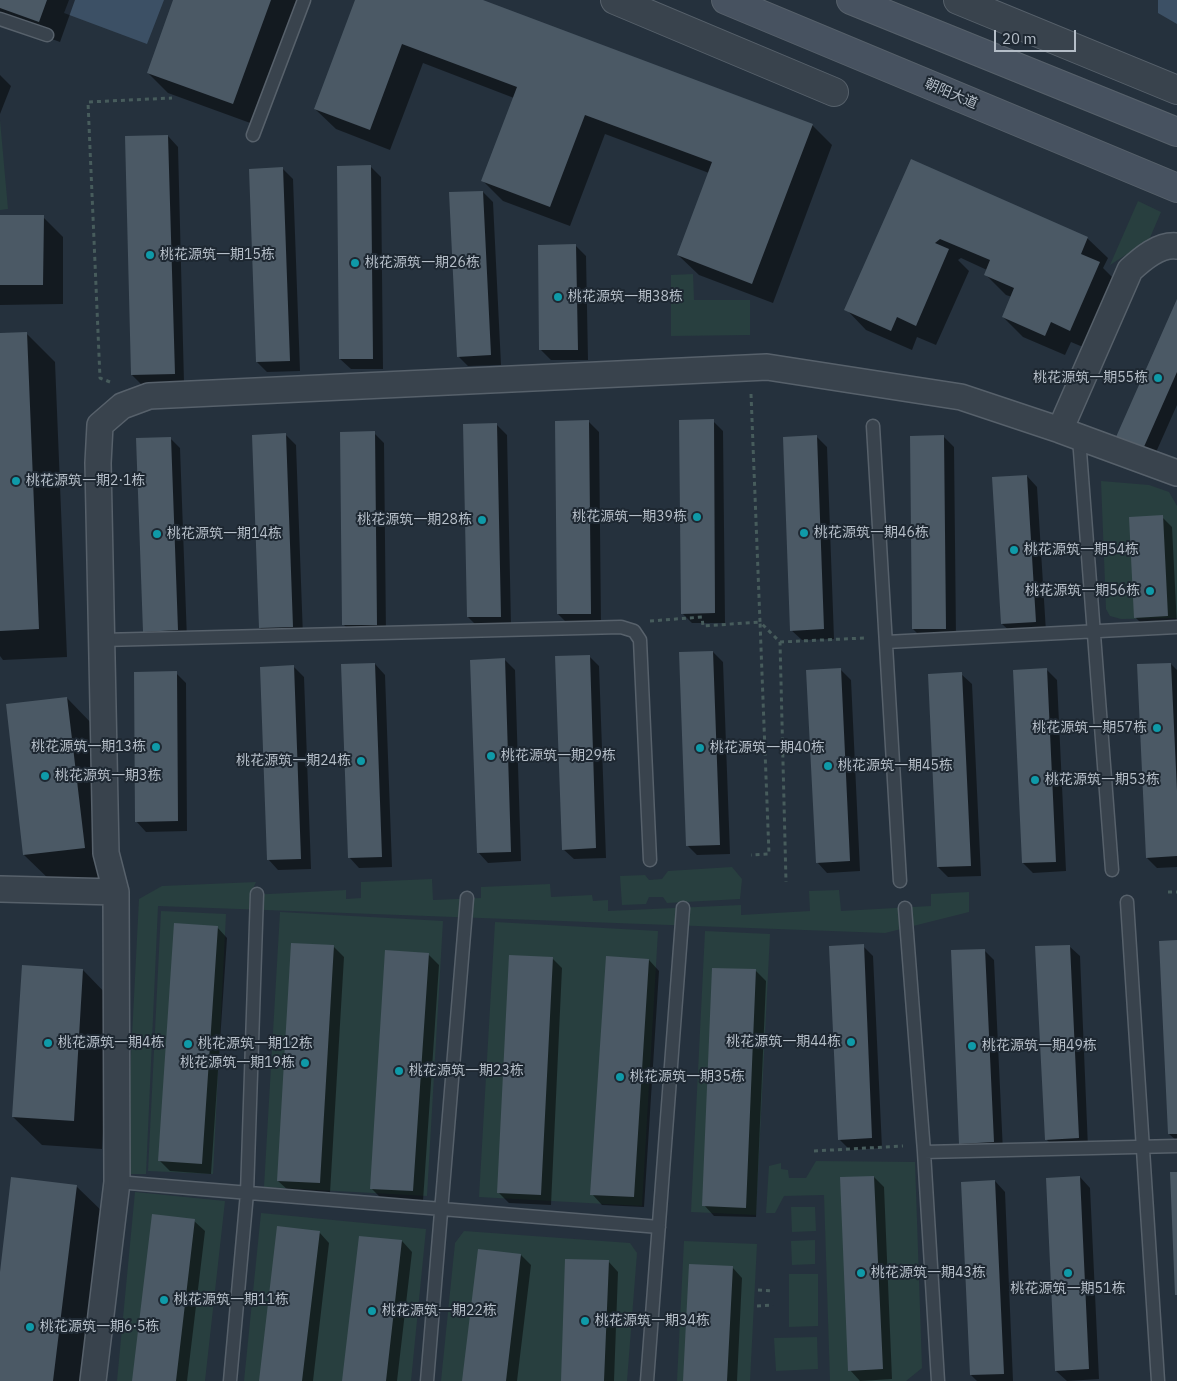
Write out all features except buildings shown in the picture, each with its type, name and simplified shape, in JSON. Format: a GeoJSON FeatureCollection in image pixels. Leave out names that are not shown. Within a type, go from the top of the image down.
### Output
{"type":"FeatureCollection","features":[{"type":"Feature","properties":{"kind":"main road","name":"朝阳大道"},"geometry":{"type":"LineString","coordinates":[[726,0],[1177,188]]}},
{"type":"Feature","properties":{"kind":"main road"},"geometry":{"type":"LineString","coordinates":[[851,0],[1177,132]]}},
{"type":"Feature","properties":{"kind":"street"},"geometry":{"type":"LineString","coordinates":[[615,0],[834,92]]}},
{"type":"Feature","properties":{"kind":"street"},"geometry":{"type":"LineString","coordinates":[[958,0],[1177,90]]}},
{"type":"Feature","properties":{"kind":"street"},"geometry":{"type":"LineString","coordinates":[[1070,434],[1130,270],[1148,254],[1177,246]]}},
{"type":"Feature","properties":{"kind":"street"},"geometry":{"type":"LineString","coordinates":[[94,1381],[117,1182],[116,892],[106,853],[98,463],[100,425],[122,406],[148,396],[767,367],[961,396],[1070,434],[1176,475]]}},
{"type":"Feature","properties":{"kind":"street"},"geometry":{"type":"LineString","coordinates":[[0,889],[116,892]]}},
{"type":"Feature","properties":{"kind":"lane"},"geometry":{"type":"LineString","coordinates":[[253,135],[304,0]]}},
{"type":"Feature","properties":{"kind":"lane"},"geometry":{"type":"LineString","coordinates":[[0,19],[47,35]]}},
{"type":"Feature","properties":{"kind":"lane"},"geometry":{"type":"LineString","coordinates":[[873,426],[900,880]]}},
{"type":"Feature","properties":{"kind":"lane"},"geometry":{"type":"LineString","coordinates":[[1070,434],[1094,632],[1112,870]]}},
{"type":"Feature","properties":{"kind":"lane"},"geometry":{"type":"LineString","coordinates":[[102,640],[621,627],[634,631],[640,640],[650,860]]}},
{"type":"Feature","properties":{"kind":"lane"},"geometry":{"type":"LineString","coordinates":[[886,642],[1177,628]]}},
{"type":"Feature","properties":{"kind":"lane"},"geometry":{"type":"LineString","coordinates":[[230,1381],[246,1193],[257,894]]}},
{"type":"Feature","properties":{"kind":"lane"},"geometry":{"type":"LineString","coordinates":[[427,1381],[467,898]]}},
{"type":"Feature","properties":{"kind":"lane"},"geometry":{"type":"LineString","coordinates":[[1127,902],[1158,1381]]}},
{"type":"Feature","properties":{"kind":"lane"},"geometry":{"type":"LineString","coordinates":[[647,1381],[683,908]]}},
{"type":"Feature","properties":{"kind":"lane"},"geometry":{"type":"LineString","coordinates":[[905,908],[924,1148],[938,1381]]}},
{"type":"Feature","properties":{"kind":"lane"},"geometry":{"type":"LineString","coordinates":[[924,1148],[1177,1146]]}},
{"type":"Feature","properties":{"kind":"lane"},"geometry":{"type":"LineString","coordinates":[[117,1182],[659,1227]]}},
{"type":"Feature","properties":{"kind":"path"},"geometry":{"type":"LineString","coordinates":[[148,396],[100,378],[88,102],[172,98]]}},
{"type":"Feature","properties":{"kind":"path"},"geometry":{"type":"LineString","coordinates":[[750,368],[769,854],[751,855]]}},
{"type":"Feature","properties":{"kind":"path"},"geometry":{"type":"LineString","coordinates":[[634,631],[643,621],[702,617],[703,626],[760,622],[780,642],[786,882]]}},
{"type":"Feature","properties":{"kind":"path"},"geometry":{"type":"LineString","coordinates":[[780,642],[873,637],[886,642]]}},
{"type":"Feature","properties":{"kind":"path"},"geometry":{"type":"LineString","coordinates":[[1168,892],[1177,892]]}},
{"type":"Feature","properties":{"kind":"path"},"geometry":{"type":"LineString","coordinates":[[814,1151],[924,1148]]}},
{"type":"Feature","properties":{"kind":"path"},"geometry":{"type":"LineString","coordinates":[[758,1290],[773,1290]]}},
{"type":"Feature","properties":{"kind":"path"},"geometry":{"type":"LineString","coordinates":[[757,1306],[773,1305]]}},
{"type":"Feature","properties":{"kind":"green space"},"geometry":{"type":"Polygon","coordinates":[[[0,120],[8,209],[0,210],[0,120]]]}},
{"type":"Feature","properties":{"kind":"green space"},"geometry":{"type":"Polygon","coordinates":[[[1138,201],[1161,212],[1149,240],[1110,265],[1138,201]]]}},
{"type":"Feature","properties":{"kind":"green space"},"geometry":{"type":"Polygon","coordinates":[[[693,274],[694,300],[750,300],[750,335],[671,336],[671,275],[693,274]]]}},
{"type":"Feature","properties":{"kind":"green space"},"geometry":{"type":"Polygon","coordinates":[[[1101,481],[1149,485],[1169,492],[1177,506],[1177,618],[1121,619],[1110,616],[1106,609],[1101,481]]]}},
{"type":"Feature","properties":{"kind":"green space"},"geometry":{"type":"Polygon","coordinates":[[[732,867],[742,879],[740,899],[667,903],[663,897],[649,897],[646,904],[622,905],[620,876],[645,875],[649,880],[662,879],[668,871],[732,867]]]}},
{"type":"Feature","properties":{"kind":"green space"},"geometry":{"type":"Polygon","coordinates":[[[432,879],[433,900],[481,898],[481,887],[550,884],[551,897],[592,895],[593,901],[608,900],[608,911],[741,905],[741,915],[810,911],[809,891],[839,890],[841,911],[931,906],[931,894],[969,892],[969,912],[885,933],[158,906],[146,1174],[125,1174],[139,899],[162,886],[256,882],[250,895],[346,890],[346,899],[361,898],[361,882],[432,879]]]}},
{"type":"Feature","properties":{"kind":"green space","name":"桃花源筑一期12栋"},"geometry":{"type":"Polygon","coordinates":[[[161,911],[226,914],[213,1174],[148,1171],[161,911]]]}},
{"type":"Feature","properties":{"kind":"green space"},"geometry":{"type":"Polygon","coordinates":[[[280,912],[443,921],[427,1196],[264,1187],[280,912]]]}},
{"type":"Feature","properties":{"kind":"green space"},"geometry":{"type":"Polygon","coordinates":[[[495,922],[658,931],[642,1206],[479,1197],[495,922]]]}},
{"type":"Feature","properties":{"kind":"green space"},"geometry":{"type":"Polygon","coordinates":[[[705,931],[770,934],[756,1215],[691,1212],[705,931]]]}},
{"type":"Feature","properties":{"kind":"green space"},"geometry":{"type":"Polygon","coordinates":[[[816,1161],[915,1162],[922,1368],[906,1381],[830,1381],[824,1195],[784,1196],[775,1213],[766,1213],[769,1166],[781,1163],[781,1169],[788,1170],[789,1178],[806,1178],[816,1161]]]}},
{"type":"Feature","properties":{"kind":"green space"},"geometry":{"type":"Polygon","coordinates":[[[135,1192],[225,1201],[205,1381],[117,1381],[135,1192]]]}},
{"type":"Feature","properties":{"kind":"green space"},"geometry":{"type":"Polygon","coordinates":[[[791,1207],[815,1207],[816,1231],[792,1232],[791,1207]]]}},
{"type":"Feature","properties":{"kind":"green space"},"geometry":{"type":"Polygon","coordinates":[[[261,1213],[426,1229],[411,1381],[244,1381],[261,1213]]]}},
{"type":"Feature","properties":{"kind":"green space"},"geometry":{"type":"Polygon","coordinates":[[[464,1231],[630,1243],[637,1253],[627,1381],[441,1381],[455,1243],[464,1231]]]}},
{"type":"Feature","properties":{"kind":"green space"},"geometry":{"type":"Polygon","coordinates":[[[815,1240],[815,1264],[792,1265],[791,1241],[815,1240]]]}},
{"type":"Feature","properties":{"kind":"green space"},"geometry":{"type":"Polygon","coordinates":[[[684,1241],[757,1244],[750,1381],[677,1381],[684,1241]]]}},
{"type":"Feature","properties":{"kind":"green space"},"geometry":{"type":"Polygon","coordinates":[[[789,1274],[818,1274],[818,1326],[789,1327],[789,1274]]]}},
{"type":"Feature","properties":{"kind":"green space"},"geometry":{"type":"Polygon","coordinates":[[[817,1337],[818,1369],[776,1371],[774,1338],[817,1337]]]}},
{"type":"Feature","properties":{"kind":"water"},"geometry":{"type":"Polygon","coordinates":[[[69,0],[164,0],[147,44],[64,13],[69,0]]]}},
{"type":"Feature","properties":{"kind":"water"},"geometry":{"type":"Polygon","coordinates":[[[1158,0],[1177,0],[1177,24],[1158,13],[1158,0]]]}},
{"type":"Feature","properties":{"kind":"place","name":"桃花源筑一期15栋"},"geometry":{"type":"Point","coordinates":[150,255]}},
{"type":"Feature","properties":{"kind":"place","name":"桃花源筑一期26栋"},"geometry":{"type":"Point","coordinates":[355,263]}},
{"type":"Feature","properties":{"kind":"place","name":"桃花源筑一期38栋"},"geometry":{"type":"Point","coordinates":[558,297]}},
{"type":"Feature","properties":{"kind":"place","name":"桃花源筑一期55栋"},"geometry":{"type":"Point","coordinates":[1158,378]}},
{"type":"Feature","properties":{"kind":"place","name":"桃花源筑一期2·1栋"},"geometry":{"type":"Point","coordinates":[16,481]}},
{"type":"Feature","properties":{"kind":"place","name":"桃花源筑一期39栋"},"geometry":{"type":"Point","coordinates":[697,517]}},
{"type":"Feature","properties":{"kind":"place","name":"桃花源筑一期28栋"},"geometry":{"type":"Point","coordinates":[482,520]}},
{"type":"Feature","properties":{"kind":"place","name":"桃花源筑一期46栋"},"geometry":{"type":"Point","coordinates":[804,533]}},
{"type":"Feature","properties":{"kind":"place","name":"桃花源筑一期14栋"},"geometry":{"type":"Point","coordinates":[157,534]}},
{"type":"Feature","properties":{"kind":"place","name":"桃花源筑一期54栋"},"geometry":{"type":"Point","coordinates":[1014,550]}},
{"type":"Feature","properties":{"kind":"place","name":"桃花源筑一期56栋"},"geometry":{"type":"Point","coordinates":[1150,591]}},
{"type":"Feature","properties":{"kind":"place","name":"桃花源筑一期57栋"},"geometry":{"type":"Point","coordinates":[1157,728]}},
{"type":"Feature","properties":{"kind":"place","name":"桃花源筑一期13栋"},"geometry":{"type":"Point","coordinates":[156,747]}},
{"type":"Feature","properties":{"kind":"place","name":"桃花源筑一期40栋"},"geometry":{"type":"Point","coordinates":[700,748]}},
{"type":"Feature","properties":{"kind":"place","name":"桃花源筑一期29栋"},"geometry":{"type":"Point","coordinates":[491,756]}},
{"type":"Feature","properties":{"kind":"place","name":"桃花源筑一期24栋"},"geometry":{"type":"Point","coordinates":[361,761]}},
{"type":"Feature","properties":{"kind":"place","name":"桃花源筑一期45栋"},"geometry":{"type":"Point","coordinates":[828,766]}},
{"type":"Feature","properties":{"kind":"place","name":"桃花源筑一期3栋"},"geometry":{"type":"Point","coordinates":[45,776]}},
{"type":"Feature","properties":{"kind":"place","name":"桃花源筑一期53栋"},"geometry":{"type":"Point","coordinates":[1035,780]}},
{"type":"Feature","properties":{"kind":"place","name":"桃花源筑一期44栋"},"geometry":{"type":"Point","coordinates":[851,1042]}},
{"type":"Feature","properties":{"kind":"place","name":"桃花源筑一期4栋"},"geometry":{"type":"Point","coordinates":[48,1043]}},
{"type":"Feature","properties":{"kind":"place","name":"桃花源筑一期12栋"},"geometry":{"type":"Point","coordinates":[188,1044]}},
{"type":"Feature","properties":{"kind":"place","name":"桃花源筑一期49栋"},"geometry":{"type":"Point","coordinates":[972,1046]}},
{"type":"Feature","properties":{"kind":"place","name":"桃花源筑一期19栋"},"geometry":{"type":"Point","coordinates":[305,1063]}},
{"type":"Feature","properties":{"kind":"place","name":"桃花源筑一期23栋"},"geometry":{"type":"Point","coordinates":[399,1071]}},
{"type":"Feature","properties":{"kind":"place","name":"桃花源筑一期35栋"},"geometry":{"type":"Point","coordinates":[620,1077]}},
{"type":"Feature","properties":{"kind":"place","name":"桃花源筑一期43栋"},"geometry":{"type":"Point","coordinates":[861,1273]}},
{"type":"Feature","properties":{"kind":"place","name":"桃花源筑一期51栋"},"geometry":{"type":"Point","coordinates":[1068,1273]}},
{"type":"Feature","properties":{"kind":"place","name":"桃花源筑一期11栋"},"geometry":{"type":"Point","coordinates":[164,1300]}},
{"type":"Feature","properties":{"kind":"place","name":"桃花源筑一期22栋"},"geometry":{"type":"Point","coordinates":[372,1311]}},
{"type":"Feature","properties":{"kind":"place","name":"桃花源筑一期34栋"},"geometry":{"type":"Point","coordinates":[585,1321]}},
{"type":"Feature","properties":{"kind":"place","name":"桃花源筑一期6·5栋"},"geometry":{"type":"Point","coordinates":[30,1327]}}]}
